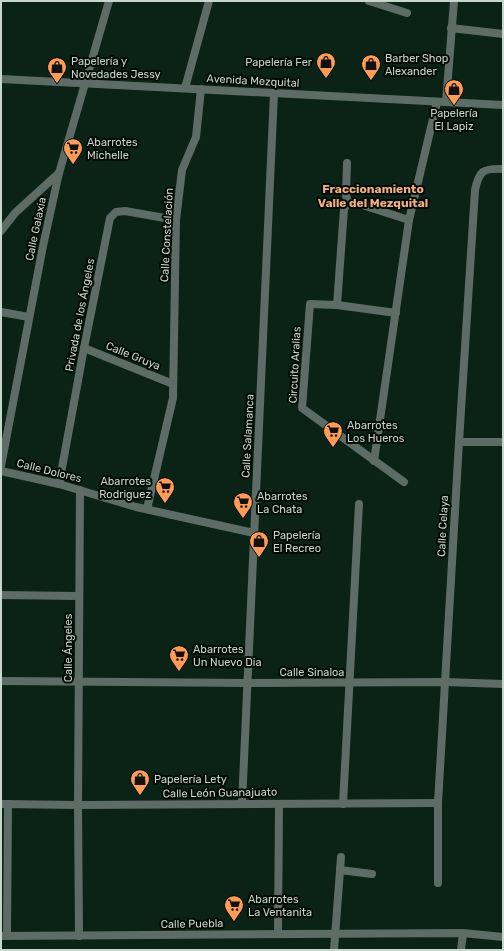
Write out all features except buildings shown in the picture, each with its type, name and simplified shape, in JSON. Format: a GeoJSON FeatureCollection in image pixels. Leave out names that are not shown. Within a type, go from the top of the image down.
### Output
{"type":"FeatureCollection","features":[{"type":"Feature","properties":{"kind":"street","name":"Calle Galaxia"},"geometry":{"type":"LineString","coordinates":[[1,466],[43,246],[59,173],[109,1]]}},
{"type":"Feature","properties":{"kind":"street"},"geometry":{"type":"LineString","coordinates":[[185,88],[209,1]]}},
{"type":"Feature","properties":{"kind":"street"},"geometry":{"type":"LineString","coordinates":[[369,1],[407,13]]}},
{"type":"Feature","properties":{"kind":"street"},"geometry":{"type":"LineString","coordinates":[[446,102],[454,1]]}},
{"type":"Feature","properties":{"kind":"street"},"geometry":{"type":"LineString","coordinates":[[451,28],[503,34]]}},
{"type":"Feature","properties":{"kind":"street","name":"Avenida Mezquital"},"geometry":{"type":"LineString","coordinates":[[1,79],[503,106]]}},
{"type":"Feature","properties":{"kind":"street","name":"Calle Constelación"},"geometry":{"type":"LineString","coordinates":[[147,510],[173,398],[176,220],[182,170],[196,137],[201,89]]}},
{"type":"Feature","properties":{"kind":"street","name":"Calle Salamanca"},"geometry":{"type":"LineString","coordinates":[[242,804],[274,93]]}},
{"type":"Feature","properties":{"kind":"street"},"geometry":{"type":"LineString","coordinates":[[404,482],[374,461],[409,220],[437,102]]}},
{"type":"Feature","properties":{"kind":"street"},"geometry":{"type":"LineString","coordinates":[[337,305],[344,209],[348,203],[346,195],[347,163]]}},
{"type":"Feature","properties":{"kind":"street","name":"Calle Celaya"},"geometry":{"type":"LineString","coordinates":[[438,883],[438,803],[475,190],[478,178],[482,172],[492,168],[503,169]]}},
{"type":"Feature","properties":{"kind":"street"},"geometry":{"type":"LineString","coordinates":[[1,231],[15,213],[59,173]]}},
{"type":"Feature","properties":{"kind":"street"},"geometry":{"type":"LineString","coordinates":[[348,203],[356,203],[409,220]]}},
{"type":"Feature","properties":{"kind":"street","name":"Privada de los Ángeles"},"geometry":{"type":"LineString","coordinates":[[59,484],[110,218],[116,212],[125,211],[176,220]]}},
{"type":"Feature","properties":{"kind":"street","name":"Circuito Aralias"},"geometry":{"type":"LineString","coordinates":[[374,461],[302,408],[310,304],[337,305],[396,313]]}},
{"type":"Feature","properties":{"kind":"street"},"geometry":{"type":"LineString","coordinates":[[1,312],[29,317]]}},
{"type":"Feature","properties":{"kind":"street","name":"Calle Gruya"},"geometry":{"type":"LineString","coordinates":[[84,348],[173,384]]}},
{"type":"Feature","properties":{"kind":"street"},"geometry":{"type":"LineString","coordinates":[[459,442],[503,442]]}},
{"type":"Feature","properties":{"kind":"street","name":"Calle Dolores"},"geometry":{"type":"LineString","coordinates":[[1,471],[59,484],[147,510],[254,533]]}},
{"type":"Feature","properties":{"kind":"street","name":"Calle Ángeles"},"geometry":{"type":"LineString","coordinates":[[79,936],[78,805],[80,490]]}},
{"type":"Feature","properties":{"kind":"street"},"geometry":{"type":"LineString","coordinates":[[343,804],[359,504]]}},
{"type":"Feature","properties":{"kind":"street"},"geometry":{"type":"LineString","coordinates":[[1,595],[79,596]]}},
{"type":"Feature","properties":{"kind":"street","name":"Calle Sinaloa"},"geometry":{"type":"LineString","coordinates":[[1,681],[248,683],[445,682],[503,684]]}},
{"type":"Feature","properties":{"kind":"street","name":"Calle León Guanajuato"},"geometry":{"type":"LineString","coordinates":[[5,804],[438,803]]}},
{"type":"Feature","properties":{"kind":"street"},"geometry":{"type":"LineString","coordinates":[[4,936],[5,804]]}},
{"type":"Feature","properties":{"kind":"street"},"geometry":{"type":"LineString","coordinates":[[278,934],[279,804]]}},
{"type":"Feature","properties":{"kind":"street"},"geometry":{"type":"LineString","coordinates":[[334,950],[341,857]]}},
{"type":"Feature","properties":{"kind":"street"},"geometry":{"type":"LineString","coordinates":[[340,870],[372,874]]}},
{"type":"Feature","properties":{"kind":"street"},"geometry":{"type":"LineString","coordinates":[[461,950],[463,934]]}},
{"type":"Feature","properties":{"kind":"street","name":"Calle Puebla"},"geometry":{"type":"LineString","coordinates":[[4,936],[463,934],[503,937]]}},
{"type":"Feature","properties":{"kind":"place","name":"Papelería Fer"},"geometry":{"type":"Point","coordinates":[326,79]}},
{"type":"Feature","properties":{"kind":"place","name":"Barber Shop Alexander"},"geometry":{"type":"Point","coordinates":[371,81]}},
{"type":"Feature","properties":{"kind":"place","name":"Papelería y Novedades Jessy"},"geometry":{"type":"Point","coordinates":[57,84]}},
{"type":"Feature","properties":{"kind":"place","name":"Papelería El Lapiz"},"geometry":{"type":"Point","coordinates":[454,106]}},
{"type":"Feature","properties":{"kind":"place","name":"Abarrotes Michelle"},"geometry":{"type":"Point","coordinates":[73,165]}},
{"type":"Feature","properties":{"kind":"place","name":"Abarrotes Los Hueros"},"geometry":{"type":"Point","coordinates":[333,448]}},
{"type":"Feature","properties":{"kind":"place","name":"Abarrotes Rodriguez"},"geometry":{"type":"Point","coordinates":[165,504]}},
{"type":"Feature","properties":{"kind":"place","name":"Abarrotes La Chata"},"geometry":{"type":"Point","coordinates":[243,519]}},
{"type":"Feature","properties":{"kind":"place","name":"Papelería El Recreo"},"geometry":{"type":"Point","coordinates":[259,558]}},
{"type":"Feature","properties":{"kind":"place","name":"Abarrotes Un Nuevo Dia"},"geometry":{"type":"Point","coordinates":[179,672]}},
{"type":"Feature","properties":{"kind":"place","name":"Papelería Lety"},"geometry":{"type":"Point","coordinates":[140,796]}},
{"type":"Feature","properties":{"kind":"place","name":"Abarrotes La Ventanita"},"geometry":{"type":"Point","coordinates":[234,922]}},
{"type":"Feature","properties":{"kind":"district","name":"Fraccionamiento Valle del Mezquital"},"geometry":{"type":"Point","coordinates":[373,196]}}]}
